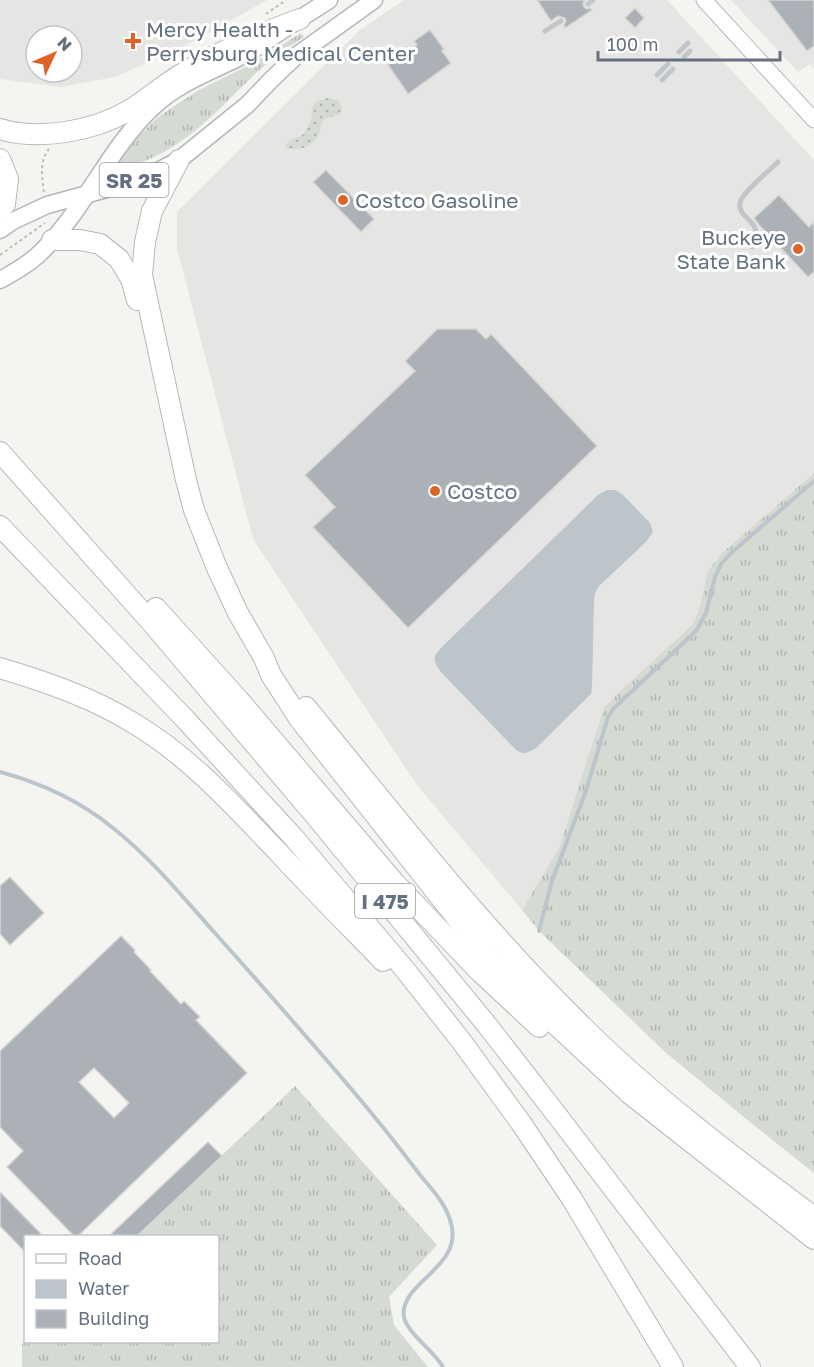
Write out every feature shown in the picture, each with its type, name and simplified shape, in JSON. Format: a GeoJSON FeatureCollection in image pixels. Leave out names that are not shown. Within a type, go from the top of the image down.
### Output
{"type":"FeatureCollection","features":[{"type":"Feature","properties":{"kind":"highway"},"geometry":{"type":"LineString","coordinates":[[0,129],[12,133],[53,135],[110,120],[198,65],[268,31],[300,19]]}},
{"type":"Feature","properties":{"kind":"highway"},"geometry":{"type":"LineString","coordinates":[[0,159],[8,179],[5,204],[0,210]]}},
{"type":"Feature","properties":{"kind":"highway"},"geometry":{"type":"LineString","coordinates":[[179,160],[152,211],[145,242],[142,275],[194,510],[217,568],[271,675],[300,720],[461,924],[514,984],[630,1094],[814,1239]]}},
{"type":"Feature","properties":{"kind":"highway"},"geometry":{"type":"LineString","coordinates":[[52,240],[80,240],[100,244],[119,259],[130,279],[167,394]]}},
{"type":"Feature","properties":{"kind":"highway"},"geometry":{"type":"LineString","coordinates":[[0,443],[87,532],[239,700],[394,882],[479,971],[600,1081],[814,1249]]}},
{"type":"Feature","properties":{"kind":"highway","name":"I 475"},"geometry":{"type":"LineString","coordinates":[[0,452],[151,622],[340,846],[546,1100],[750,1367]]}},
{"type":"Feature","properties":{"kind":"highway","name":"I 475"},"geometry":{"type":"LineString","coordinates":[[0,526],[185,719],[295,840],[406,971],[462,1042],[521,1123],[572,1199],[670,1362]]}},
{"type":"Feature","properties":{"kind":"highway"},"geometry":{"type":"LineString","coordinates":[[264,658],[486,926],[582,1026],[681,1115],[738,1161],[814,1217]]}},
{"type":"Feature","properties":{"kind":"highway"},"geometry":{"type":"LineString","coordinates":[[0,662],[106,707],[137,725],[195,769],[235,807],[462,1042]]}},
{"type":"Feature","properties":{"kind":"highway"},"geometry":{"type":"LineString","coordinates":[[0,668],[38,679]]}},
{"type":"Feature","properties":{"kind":"main road"},"geometry":{"type":"LineString","coordinates":[[0,280],[19,270],[52,240],[130,131],[154,105],[194,78],[245,55],[328,0]]}},
{"type":"Feature","properties":{"kind":"main road"},"geometry":{"type":"LineString","coordinates":[[344,22],[360,0]]}},
{"type":"Feature","properties":{"kind":"main road"},"geometry":{"type":"LineString","coordinates":[[179,160],[247,105],[296,56],[374,0]]}},
{"type":"Feature","properties":{"kind":"main road","name":"SR 25"},"geometry":{"type":"LineString","coordinates":[[0,230],[33,211],[55,202],[125,184],[179,160]]}},
{"type":"Feature","properties":{"kind":"street"},"geometry":{"type":"LineString","coordinates":[[704,0],[814,120]]}},
{"type":"Feature","properties":{"kind":"lane"},"geometry":{"type":"LineString","coordinates":[[588,4],[594,0]]}},
{"type":"Feature","properties":{"kind":"lane"},"geometry":{"type":"LineString","coordinates":[[545,31],[561,21]]}},
{"type":"Feature","properties":{"kind":"lane"},"geometry":{"type":"LineString","coordinates":[[679,52],[688,43]]}},
{"type":"Feature","properties":{"kind":"lane"},"geometry":{"type":"LineString","coordinates":[[684,57],[690,51]]}},
{"type":"Feature","properties":{"kind":"lane"},"geometry":{"type":"LineString","coordinates":[[668,64],[659,78],[673,69]]}},
{"type":"Feature","properties":{"kind":"lane"},"geometry":{"type":"LineString","coordinates":[[752,248],[754,227],[744,216],[740,202],[745,194],[778,162]]}},
{"type":"Feature","properties":{"kind":"path"},"geometry":{"type":"LineString","coordinates":[[44,193],[43,158],[52,146]]}},
{"type":"Feature","properties":{"kind":"path"},"geometry":{"type":"LineString","coordinates":[[0,255],[52,218]]}},
{"type":"Feature","properties":{"kind":"shaded area","name":"Mercy Health - Perrysburg Medical Center"},"geometry":{"type":"Polygon","coordinates":[[[0,0],[267,0],[185,46],[115,77],[84,83],[84,24],[24,24],[24,82],[0,79],[0,0]]]}},
{"type":"Feature","properties":{"kind":"shaded area"},"geometry":{"type":"Polygon","coordinates":[[[404,0],[667,0],[814,160],[814,473],[721,554],[708,571],[698,613],[692,625],[619,692],[605,708],[559,848],[522,910],[417,785],[253,539],[177,249],[177,212],[360,30],[404,0]]]}},
{"type":"Feature","properties":{"kind":"shaded area"},"geometry":{"type":"Polygon","coordinates":[[[731,0],[814,0],[814,69],[810,64],[798,72],[731,0]]]}},
{"type":"Feature","properties":{"kind":"shaded area","name":"Mercy Health - Perrysburg Medical Center"},"geometry":{"type":"Polygon","coordinates":[[[38,84],[77,84],[61,87],[38,84]]]}},
{"type":"Feature","properties":{"kind":"green space"},"geometry":{"type":"Polygon","coordinates":[[[301,33],[304,37],[262,68],[188,136],[153,157],[109,173],[124,151],[158,117],[197,91],[253,63],[301,33]]]}},
{"type":"Feature","properties":{"kind":"green space"},"geometry":{"type":"Polygon","coordinates":[[[327,98],[338,100],[342,108],[341,114],[324,119],[317,137],[307,146],[299,149],[286,148],[286,144],[292,139],[304,134],[312,117],[311,111],[315,102],[327,98]]]}},
{"type":"Feature","properties":{"kind":"green space"},"geometry":{"type":"Polygon","coordinates":[[[814,473],[814,1173],[664,1051],[539,931],[522,910],[559,848],[604,708],[692,625],[698,613],[708,571],[721,554],[814,473]]]}},
{"type":"Feature","properties":{"kind":"green space"},"geometry":{"type":"Polygon","coordinates":[[[295,1086],[437,1245],[389,1297],[394,1325],[428,1367],[22,1367],[22,1344],[24,1342],[219,1343],[219,1235],[138,1235],[295,1086]]]}},
{"type":"Feature","properties":{"kind":"water"},"geometry":{"type":"Polygon","coordinates":[[[607,490],[615,490],[622,494],[650,523],[653,532],[645,543],[599,586],[595,593],[591,694],[536,748],[524,753],[516,750],[440,671],[435,663],[435,657],[445,644],[598,495],[607,490]]]}},
{"type":"Feature","properties":{"kind":"building"},"geometry":{"type":"Polygon","coordinates":[[[537,0],[585,0],[584,7],[592,10],[565,28],[565,18],[558,16],[551,21],[537,0]]]}},
{"type":"Feature","properties":{"kind":"building"},"geometry":{"type":"Polygon","coordinates":[[[768,0],[814,0],[814,46],[807,51],[768,0]]]}},
{"type":"Feature","properties":{"kind":"building"},"geometry":{"type":"Polygon","coordinates":[[[635,8],[644,18],[635,28],[625,18],[635,8]]]}},
{"type":"Feature","properties":{"kind":"building"},"geometry":{"type":"Polygon","coordinates":[[[430,30],[451,63],[408,94],[388,65],[417,45],[414,41],[430,30]]]}},
{"type":"Feature","properties":{"kind":"building","name":"Costco Gasoline"},"geometry":{"type":"Polygon","coordinates":[[[326,170],[374,219],[361,232],[313,182],[326,170]]]}},
{"type":"Feature","properties":{"kind":"building","name":"Buckeye State Bank"},"geometry":{"type":"Polygon","coordinates":[[[779,195],[809,227],[814,222],[814,272],[808,277],[754,218],[779,195]]]}},
{"type":"Feature","properties":{"kind":"building","name":"Costco"},"geometry":{"type":"Polygon","coordinates":[[[437,329],[476,329],[486,339],[491,334],[597,446],[408,628],[313,527],[335,507],[305,475],[415,371],[405,361],[437,329]]]}},
{"type":"Feature","properties":{"kind":"building"},"geometry":{"type":"Polygon","coordinates":[[[10,877],[44,913],[10,945],[0,934],[0,886],[10,877]]]}},
{"type":"Feature","properties":{"kind":"building"},"geometry":{"type":"Polygon","coordinates":[[[121,936],[181,1004],[184,1001],[200,1017],[196,1020],[247,1073],[79,1235],[73,1235],[7,1167],[23,1151],[0,1127],[0,1051],[121,936]],[[94,1068],[79,1082],[114,1118],[129,1103],[94,1068]]]}},
{"type":"Feature","properties":{"kind":"building"},"geometry":{"type":"Polygon","coordinates":[[[208,1142],[222,1156],[138,1235],[110,1235],[208,1142]]]}},
{"type":"Feature","properties":{"kind":"building"},"geometry":{"type":"Polygon","coordinates":[[[0,1192],[42,1235],[24,1235],[24,1251],[0,1226],[0,1192]]]}},
{"type":"Feature","properties":{"kind":"waterway"},"geometry":{"type":"LineString","coordinates":[[539,931],[552,881],[586,791],[608,717],[614,708],[696,631],[706,613],[715,577],[721,564],[814,481]]}},
{"type":"Feature","properties":{"kind":"waterway"},"geometry":{"type":"LineString","coordinates":[[0,772],[45,787],[74,801],[100,818],[140,852],[178,891],[271,996],[371,1113],[437,1196],[450,1220],[453,1236],[449,1250],[441,1262],[411,1294],[405,1305],[404,1317],[410,1329],[443,1367]]}},
{"type":"Feature","properties":{"kind":"place","name":"Mercy Health - Perrysburg Medical Center"},"geometry":{"type":"Point","coordinates":[133,41]}},
{"type":"Feature","properties":{"kind":"place","name":"Costco Gasoline"},"geometry":{"type":"Point","coordinates":[343,200]}},
{"type":"Feature","properties":{"kind":"place","name":"Buckeye State Bank"},"geometry":{"type":"Point","coordinates":[798,249]}},
{"type":"Feature","properties":{"kind":"place","name":"Costco"},"geometry":{"type":"Point","coordinates":[435,491]}}]}
